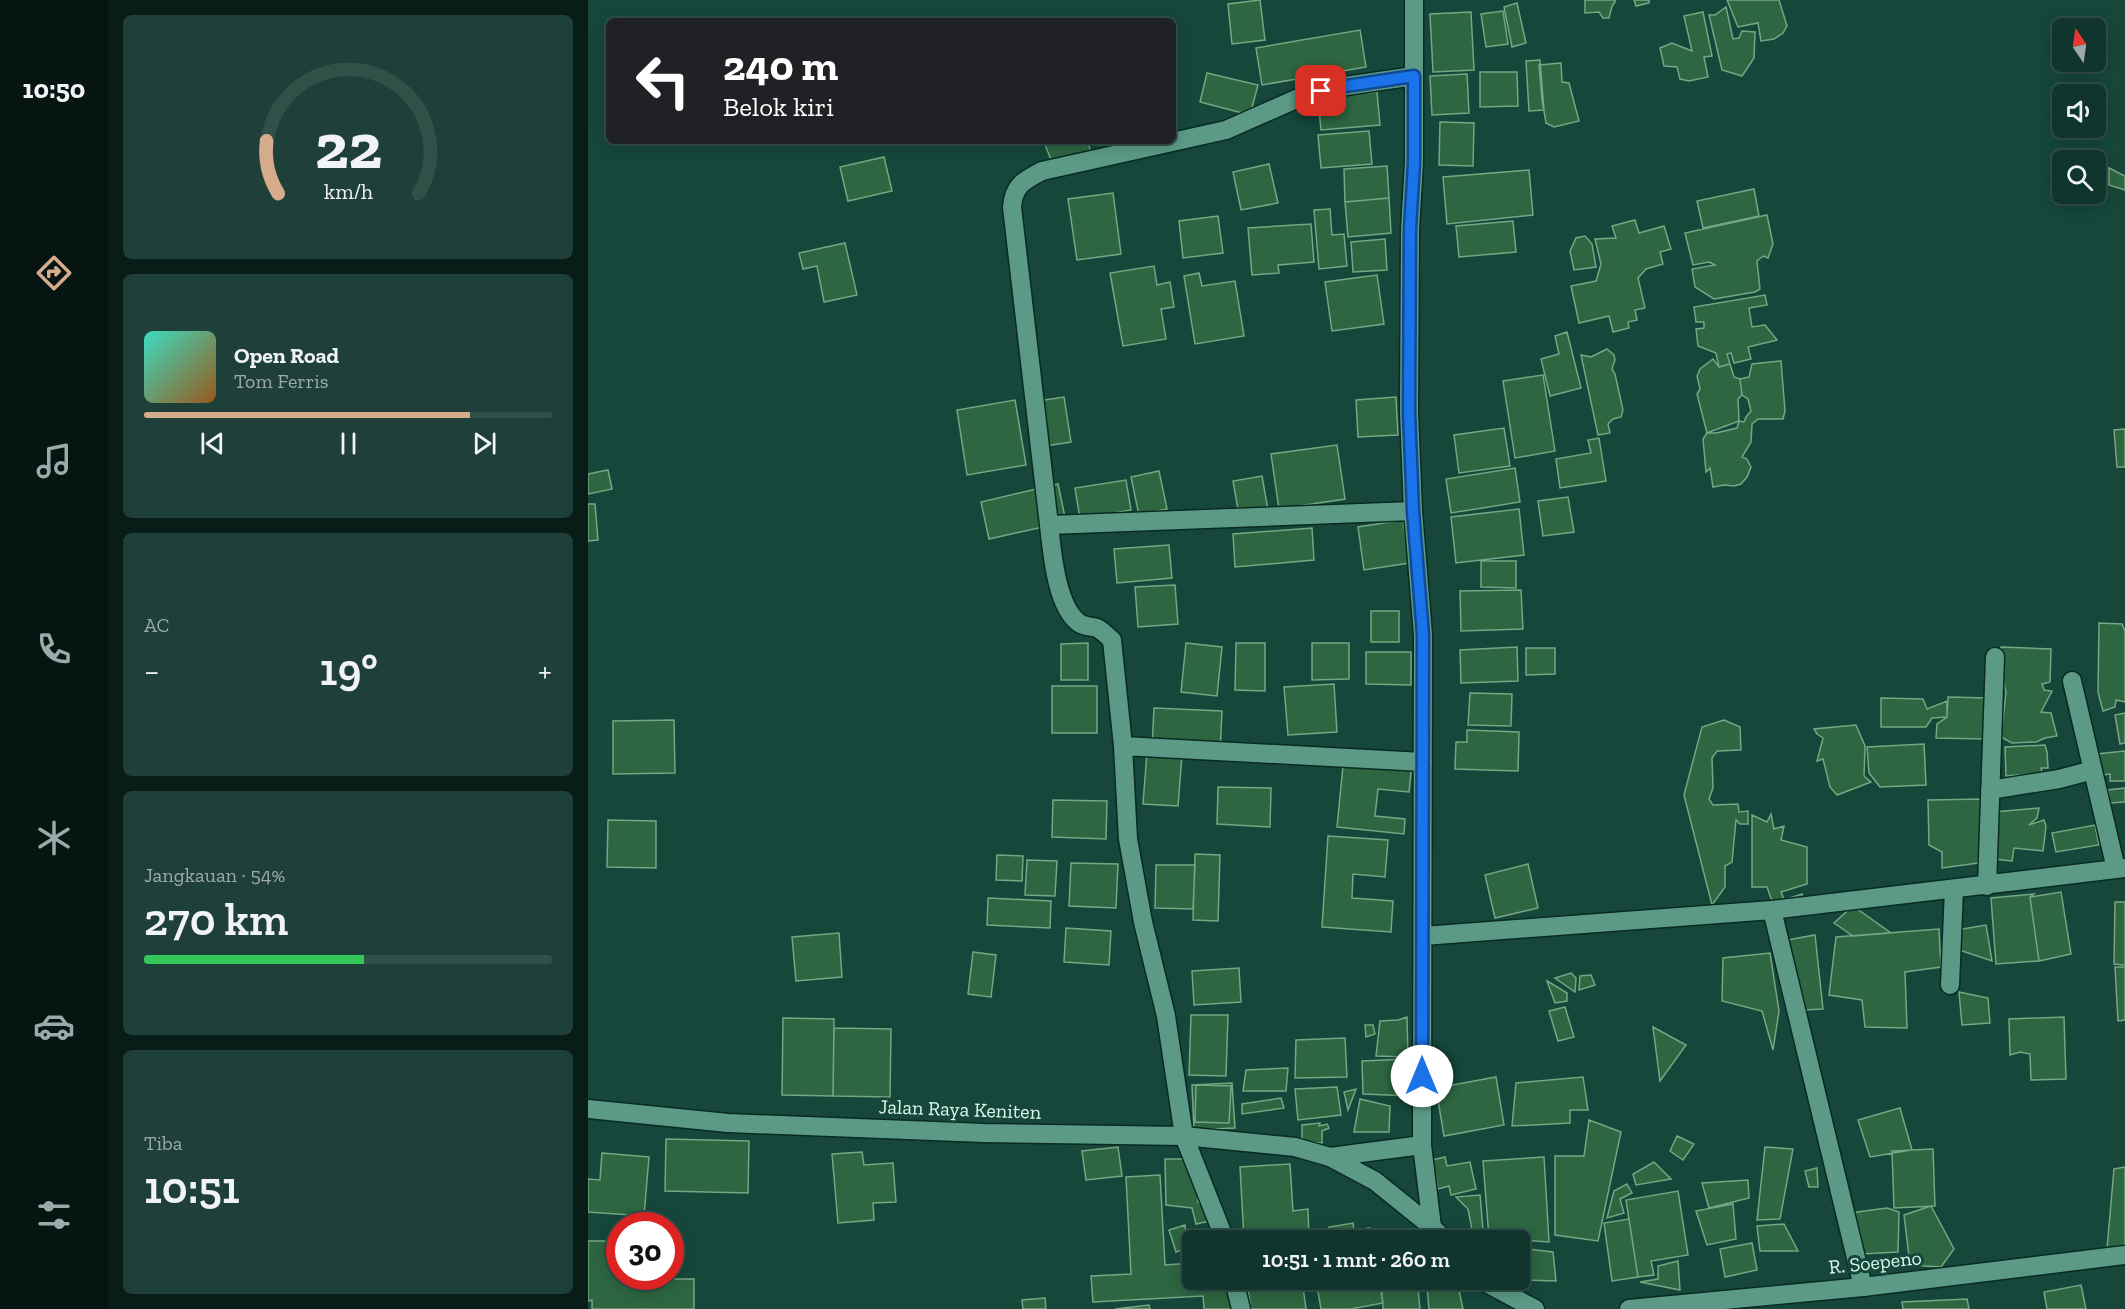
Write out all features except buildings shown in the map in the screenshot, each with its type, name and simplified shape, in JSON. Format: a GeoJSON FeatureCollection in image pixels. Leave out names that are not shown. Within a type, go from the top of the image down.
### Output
{"type":"FeatureCollection","features":[{"type":"Feature","properties":{"kind":"street"},"geometry":{"type":"LineString","coordinates":[[1414,0],[1414,163],[1410,229],[1409,412],[1413,511],[1423,635],[1422,1145],[1438,1230]]}},
{"type":"Feature","properties":{"kind":"street"},"geometry":{"type":"LineString","coordinates":[[1176,141],[1226,130],[1304,96],[1339,87],[1414,76]]}},
{"type":"Feature","properties":{"kind":"street"},"geometry":{"type":"LineString","coordinates":[[1163,144],[1042,171],[1022,182],[1013,194],[1012,207],[1052,558],[1063,599],[1078,622],[1095,627],[1112,640],[1123,746],[1128,839],[1143,922],[1166,1016],[1184,1136],[1221,1230]]}},
{"type":"Feature","properties":{"kind":"street"},"geometry":{"type":"LineString","coordinates":[[1049,525],[1413,511]]}},
{"type":"Feature","properties":{"kind":"street"},"geometry":{"type":"LineString","coordinates":[[1987,886],[1995,657]]}},
{"type":"Feature","properties":{"kind":"street"},"geometry":{"type":"LineString","coordinates":[[1423,936],[1772,910],[2120,869],[2072,681]]}},
{"type":"Feature","properties":{"kind":"street"},"geometry":{"type":"LineString","coordinates":[[1123,746],[1423,762]]}},
{"type":"Feature","properties":{"kind":"street"},"geometry":{"type":"LineString","coordinates":[[1990,790],[2059,779],[2093,770]]}},
{"type":"Feature","properties":{"kind":"street"},"geometry":{"type":"LineString","coordinates":[[1950,985],[1954,889]]}},
{"type":"Feature","properties":{"kind":"street"},"geometry":{"type":"LineString","coordinates":[[1772,910],[1863,1287]]}},
{"type":"Feature","properties":{"kind":"street","name":"Jalan Raya Keniten"},"geometry":{"type":"LineString","coordinates":[[588,1109],[740,1123],[984,1133],[1184,1136],[1295,1147],[1330,1157]]}},
{"type":"Feature","properties":{"kind":"street"},"geometry":{"type":"LineString","coordinates":[[1330,1157],[1422,1145]]}},
{"type":"Feature","properties":{"kind":"street"},"geometry":{"type":"LineString","coordinates":[[1330,1157],[1375,1181],[1434,1230]]}},
{"type":"Feature","properties":{"kind":"street","name":"R. Soepeno"},"geometry":{"type":"LineString","coordinates":[[1629,1309],[1863,1287],[2125,1255]]}},
{"type":"Feature","properties":{"kind":"street"},"geometry":{"type":"LineString","coordinates":[[1236,1290],[1241,1309]]}},
{"type":"Feature","properties":{"kind":"street"},"geometry":{"type":"LineString","coordinates":[[1497,1290],[1526,1308]]}},
{"type":"Feature","properties":{"kind":"route"},"geometry":{"type":"LineString","coordinates":[[1321,91],[1414,76],[1409,412],[1413,511],[1423,635],[1422,1076]]}}]}
